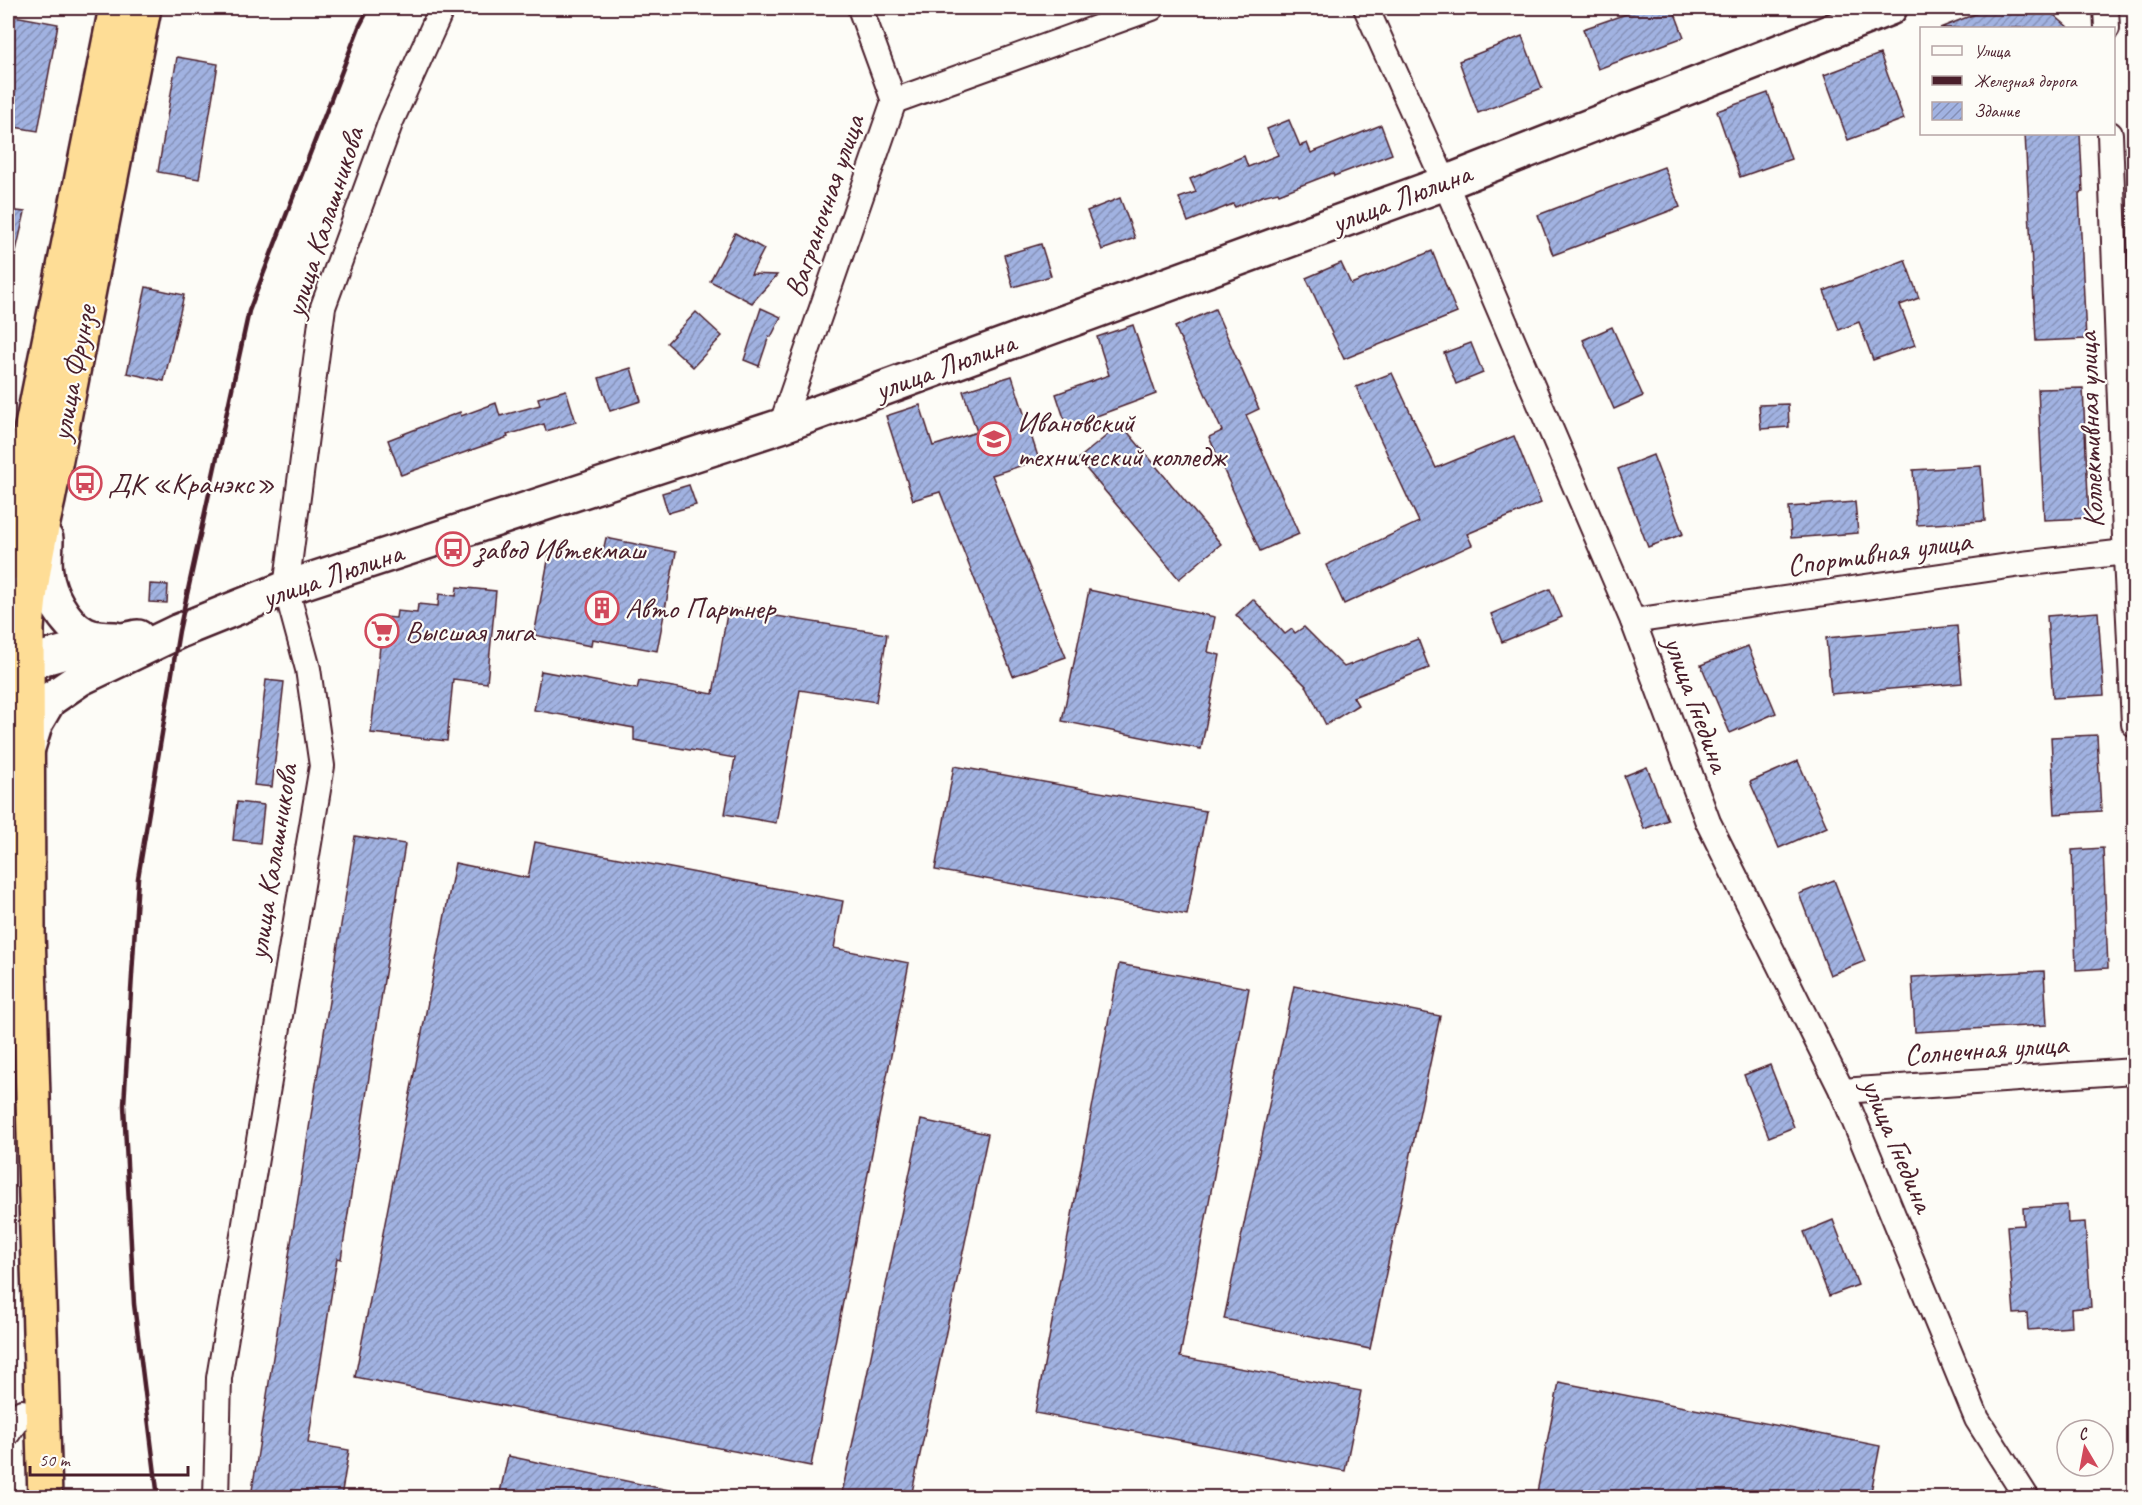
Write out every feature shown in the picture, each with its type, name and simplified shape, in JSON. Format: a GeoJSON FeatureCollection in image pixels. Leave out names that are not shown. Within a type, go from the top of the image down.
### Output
{"type":"FeatureCollection","features":[{"type":"Feature","properties":{"kind":"highway","name":"улица Фрунзе"},"geometry":{"type":"LineString","coordinates":[[45,1497],[23,1418],[28,931],[26,667],[30,588],[38,543],[33,499],[116,8]]}},
{"type":"Feature","properties":{"kind":"highway","name":"улица Фрунзе"},"geometry":{"type":"LineString","coordinates":[[8,564],[33,499],[143,8]]}},
{"type":"Feature","properties":{"kind":"highway","name":"улица Фрунзе"},"geometry":{"type":"LineString","coordinates":[[8,921],[24,1497]]}},
{"type":"Feature","properties":{"kind":"main road","name":"улица Люлина"},"geometry":{"type":"LineString","coordinates":[[28,748],[36,722],[49,700],[69,686],[179,631],[286,588],[781,426],[1445,183],[1890,8]]}},
{"type":"Feature","properties":{"kind":"main road"},"geometry":{"type":"LineString","coordinates":[[33,499],[46,573],[54,599],[68,621],[83,634],[100,639],[126,639]]}},
{"type":"Feature","properties":{"kind":"main road"},"geometry":{"type":"LineString","coordinates":[[8,710],[14,686],[26,667],[51,657],[126,639],[179,631]]}},
{"type":"Feature","properties":{"kind":"main road"},"geometry":{"type":"LineString","coordinates":[[26,667],[44,682],[69,686]]}},
{"type":"Feature","properties":{"kind":"street","name":"улица Калашникова"},"geometry":{"type":"LineString","coordinates":[[216,1497],[219,1378],[322,766],[308,669],[286,588],[323,307],[391,121],[442,8]]}},
{"type":"Feature","properties":{"kind":"street","name":"Ваграночная улица"},"geometry":{"type":"LineString","coordinates":[[781,426],[894,101],[860,8]]}},
{"type":"Feature","properties":{"kind":"street"},"geometry":{"type":"LineString","coordinates":[[894,101],[1152,8]]}},
{"type":"Feature","properties":{"kind":"street","name":"улица Гнедина"},"geometry":{"type":"LineString","coordinates":[[1366,8],[1445,183],[1633,621],[1708,822],[1842,1090],[1977,1419],[2027,1497]]}},
{"type":"Feature","properties":{"kind":"street"},"geometry":{"type":"LineString","coordinates":[[2106,8],[2107,27]]}},
{"type":"Feature","properties":{"kind":"street","name":"Коллективная улица"},"geometry":{"type":"LineString","coordinates":[[2110,135],[2130,551],[2134,724]]}},
{"type":"Feature","properties":{"kind":"street","name":"Спортивная улица"},"geometry":{"type":"LineString","coordinates":[[1633,621],[1753,602],[2130,551]]}},
{"type":"Feature","properties":{"kind":"street","name":"Солнечная улица"},"geometry":{"type":"LineString","coordinates":[[1842,1090],[2134,1071]]}},
{"type":"Feature","properties":{"kind":"building"},"geometry":{"type":"Polygon","coordinates":[[[1643,8],[1673,8],[1684,37],[1598,69],[1583,29],[1643,8]]]}},
{"type":"Feature","properties":{"kind":"building"},"geometry":{"type":"Polygon","coordinates":[[[1990,8],[2046,8],[2068,27],[1942,27],[1990,8]]]}},
{"type":"Feature","properties":{"kind":"building"},"geometry":{"type":"Polygon","coordinates":[[[9,15],[58,24],[38,131],[8,126],[9,15]]]}},
{"type":"Feature","properties":{"kind":"building"},"geometry":{"type":"Polygon","coordinates":[[[1522,36],[1542,88],[1478,113],[1459,61],[1522,36]]]}},
{"type":"Feature","properties":{"kind":"building"},"geometry":{"type":"Polygon","coordinates":[[[1880,54],[1904,119],[1848,140],[1824,75],[1880,54]]]}},
{"type":"Feature","properties":{"kind":"building"},"geometry":{"type":"Polygon","coordinates":[[[177,57],[218,64],[199,179],[158,172],[177,57]]]}},
{"type":"Feature","properties":{"kind":"building"},"geometry":{"type":"Polygon","coordinates":[[[1768,93],[1791,159],[1740,177],[1717,111],[1768,93]]]}},
{"type":"Feature","properties":{"kind":"building"},"geometry":{"type":"Polygon","coordinates":[[[1289,120],[1300,146],[1307,143],[1311,153],[1381,125],[1392,154],[1279,194],[1278,192],[1262,196],[1235,207],[1233,204],[1188,222],[1179,198],[1196,192],[1190,179],[1244,156],[1248,167],[1278,155],[1267,129],[1289,120]]]}},
{"type":"Feature","properties":{"kind":"building"},"geometry":{"type":"Polygon","coordinates":[[[2025,135],[2080,135],[2083,192],[2079,193],[2086,339],[2036,341],[2025,135]]]}},
{"type":"Feature","properties":{"kind":"building"},"geometry":{"type":"Polygon","coordinates":[[[1664,167],[1680,207],[1553,255],[1538,215],[1664,167]]]}},
{"type":"Feature","properties":{"kind":"building"},"geometry":{"type":"Polygon","coordinates":[[[1120,198],[1135,238],[1102,250],[1087,211],[1120,198]]]}},
{"type":"Feature","properties":{"kind":"building"},"geometry":{"type":"Polygon","coordinates":[[[8,210],[25,212],[14,260],[8,260],[8,210]]]}},
{"type":"Feature","properties":{"kind":"building"},"geometry":{"type":"Polygon","coordinates":[[[735,233],[764,249],[751,274],[777,275],[752,303],[710,281],[735,233]]]}},
{"type":"Feature","properties":{"kind":"building"},"geometry":{"type":"Polygon","coordinates":[[[1041,244],[1051,276],[1013,287],[1004,255],[1041,244]]]}},
{"type":"Feature","properties":{"kind":"building"},"geometry":{"type":"Polygon","coordinates":[[[1432,251],[1457,313],[1344,359],[1306,278],[1341,263],[1351,284],[1432,251]]]}},
{"type":"Feature","properties":{"kind":"building"},"geometry":{"type":"Polygon","coordinates":[[[1905,260],[1919,298],[1900,305],[1915,345],[1873,360],[1859,322],[1839,330],[1824,291],[1905,260]]]}},
{"type":"Feature","properties":{"kind":"building"},"geometry":{"type":"Polygon","coordinates":[[[146,287],[184,295],[164,381],[127,373],[146,287]]]}},
{"type":"Feature","properties":{"kind":"building"},"geometry":{"type":"Polygon","coordinates":[[[761,308],[781,317],[771,337],[769,336],[759,366],[744,360],[761,308]]]}},
{"type":"Feature","properties":{"kind":"building"},"geometry":{"type":"Polygon","coordinates":[[[1215,309],[1259,409],[1246,415],[1299,534],[1260,551],[1209,437],[1222,431],[1175,327],[1215,309]]]}},
{"type":"Feature","properties":{"kind":"building"},"geometry":{"type":"Polygon","coordinates":[[[696,312],[722,336],[693,367],[667,343],[696,312]]]}},
{"type":"Feature","properties":{"kind":"building"},"geometry":{"type":"Polygon","coordinates":[[[1133,325],[1156,394],[1067,427],[1056,394],[1109,375],[1097,337],[1133,325]]]}},
{"type":"Feature","properties":{"kind":"building"},"geometry":{"type":"Polygon","coordinates":[[[1612,327],[1643,396],[1614,409],[1583,340],[1612,327]]]}},
{"type":"Feature","properties":{"kind":"building"},"geometry":{"type":"Polygon","coordinates":[[[1471,343],[1483,373],[1456,384],[1444,353],[1471,343]]]}},
{"type":"Feature","properties":{"kind":"building"},"geometry":{"type":"Polygon","coordinates":[[[631,368],[641,401],[610,411],[599,378],[631,368]]]}},
{"type":"Feature","properties":{"kind":"building"},"geometry":{"type":"Polygon","coordinates":[[[1392,373],[1436,468],[1514,436],[1541,503],[1467,534],[1472,545],[1344,604],[1326,565],[1419,522],[1356,387],[1392,373]]]}},
{"type":"Feature","properties":{"kind":"building"},"geometry":{"type":"Polygon","coordinates":[[[1012,376],[1039,460],[992,475],[1066,657],[1013,676],[940,492],[913,500],[886,416],[920,405],[933,446],[977,432],[963,391],[1012,376]]]}},
{"type":"Feature","properties":{"kind":"building"},"geometry":{"type":"Polygon","coordinates":[[[2083,388],[2089,518],[2044,520],[2038,389],[2083,388]]]}},
{"type":"Feature","properties":{"kind":"building"},"geometry":{"type":"Polygon","coordinates":[[[566,390],[576,422],[546,431],[544,424],[507,435],[508,437],[401,475],[388,440],[460,412],[461,416],[496,403],[500,416],[540,405],[538,398],[566,390]]]}},
{"type":"Feature","properties":{"kind":"building"},"geometry":{"type":"Polygon","coordinates":[[[1788,404],[1789,427],[1761,429],[1759,405],[1788,404]]]}},
{"type":"Feature","properties":{"kind":"building"},"geometry":{"type":"Polygon","coordinates":[[[1121,424],[1221,544],[1179,579],[1078,459],[1121,424]]]}},
{"type":"Feature","properties":{"kind":"building"},"geometry":{"type":"Polygon","coordinates":[[[1653,455],[1683,534],[1648,547],[1618,469],[1653,455]]]}},
{"type":"Feature","properties":{"kind":"building"},"geometry":{"type":"Polygon","coordinates":[[[1981,466],[1985,521],[1917,525],[1913,470],[1981,466]]]}},
{"type":"Feature","properties":{"kind":"building"},"geometry":{"type":"Polygon","coordinates":[[[689,485],[696,505],[668,513],[662,493],[689,485]]]}},
{"type":"Feature","properties":{"kind":"building"},"geometry":{"type":"Polygon","coordinates":[[[1855,502],[1858,533],[1791,538],[1789,507],[1855,502]]]}},
{"type":"Feature","properties":{"kind":"building","name":"Авто Партнер"},"geometry":{"type":"Polygon","coordinates":[[[606,538],[676,552],[657,651],[592,639],[591,646],[534,635],[550,550],[601,560],[606,538]]]}},
{"type":"Feature","properties":{"kind":"building"},"geometry":{"type":"Polygon","coordinates":[[[150,584],[168,585],[167,603],[149,602],[150,584]]]}},
{"type":"Feature","properties":{"kind":"building"},"geometry":{"type":"Polygon","coordinates":[[[457,587],[496,591],[487,683],[453,679],[447,741],[371,733],[383,617],[396,618],[397,611],[417,613],[418,604],[438,606],[439,594],[456,596],[457,587]]]}},
{"type":"Feature","properties":{"kind":"building"},"geometry":{"type":"Polygon","coordinates":[[[1550,589],[1562,617],[1502,642],[1491,614],[1550,589]]]}},
{"type":"Feature","properties":{"kind":"building"},"geometry":{"type":"Polygon","coordinates":[[[1089,590],[1215,617],[1208,652],[1220,655],[1201,749],[1062,721],[1089,590]]]}},
{"type":"Feature","properties":{"kind":"building"},"geometry":{"type":"Polygon","coordinates":[[[1253,599],[1285,634],[1292,629],[1295,633],[1304,627],[1344,667],[1418,639],[1429,668],[1353,697],[1358,705],[1326,725],[1307,687],[1236,615],[1253,599]]]}},
{"type":"Feature","properties":{"kind":"building"},"geometry":{"type":"Polygon","coordinates":[[[728,608],[887,634],[876,702],[800,690],[776,823],[725,814],[735,758],[634,740],[634,728],[534,710],[541,671],[637,689],[639,681],[713,694],[728,608]]]}},
{"type":"Feature","properties":{"kind":"building"},"geometry":{"type":"Polygon","coordinates":[[[2098,612],[2104,695],[2053,698],[2047,616],[2098,612]]]}},
{"type":"Feature","properties":{"kind":"building"},"geometry":{"type":"Polygon","coordinates":[[[1957,626],[1962,683],[1831,694],[1826,638],[1957,626]]]}},
{"type":"Feature","properties":{"kind":"building"},"geometry":{"type":"Polygon","coordinates":[[[1748,646],[1776,713],[1730,733],[1701,665],[1748,646]]]}},
{"type":"Feature","properties":{"kind":"building"},"geometry":{"type":"Polygon","coordinates":[[[266,680],[284,682],[272,787],[254,785],[266,680]]]}},
{"type":"Feature","properties":{"kind":"building"},"geometry":{"type":"Polygon","coordinates":[[[2097,735],[2101,811],[2055,814],[2051,737],[2097,735]]]}},
{"type":"Feature","properties":{"kind":"building"},"geometry":{"type":"Polygon","coordinates":[[[1798,761],[1827,827],[1779,848],[1750,782],[1798,761]]]}},
{"type":"Feature","properties":{"kind":"building"},"geometry":{"type":"Polygon","coordinates":[[[954,766],[1206,811],[1187,915],[935,870],[954,766]]]}},
{"type":"Feature","properties":{"kind":"building"},"geometry":{"type":"Polygon","coordinates":[[[1647,767],[1668,820],[1644,829],[1624,776],[1647,767]]]}},
{"type":"Feature","properties":{"kind":"building"},"geometry":{"type":"Polygon","coordinates":[[[237,802],[264,805],[260,843],[233,840],[237,802]]]}},
{"type":"Feature","properties":{"kind":"building"},"geometry":{"type":"Polygon","coordinates":[[[355,836],[405,844],[341,1259],[337,1258],[308,1443],[349,1450],[341,1497],[251,1497],[355,836]]]}},
{"type":"Feature","properties":{"kind":"building"},"geometry":{"type":"Polygon","coordinates":[[[535,842],[843,901],[834,948],[909,963],[811,1466],[355,1377],[455,863],[528,878],[535,842]]]}},
{"type":"Feature","properties":{"kind":"building"},"geometry":{"type":"Polygon","coordinates":[[[2103,848],[2108,968],[2076,970],[2072,850],[2103,848]]]}},
{"type":"Feature","properties":{"kind":"building"},"geometry":{"type":"Polygon","coordinates":[[[1834,880],[1865,961],[1830,975],[1799,894],[1834,880]]]}},
{"type":"Feature","properties":{"kind":"building"},"geometry":{"type":"Polygon","coordinates":[[[1119,964],[1249,988],[1180,1357],[1361,1391],[1345,1471],[1035,1413],[1119,964]]]}},
{"type":"Feature","properties":{"kind":"building"},"geometry":{"type":"Polygon","coordinates":[[[2044,971],[2047,1025],[1915,1032],[1912,977],[2044,971]]]}},
{"type":"Feature","properties":{"kind":"building"},"geometry":{"type":"Polygon","coordinates":[[[1294,986],[1440,1016],[1370,1349],[1224,1319],[1294,986]]]}},
{"type":"Feature","properties":{"kind":"building"},"geometry":{"type":"Polygon","coordinates":[[[1770,1065],[1794,1127],[1769,1137],[1744,1075],[1770,1065]]]}},
{"type":"Feature","properties":{"kind":"building"},"geometry":{"type":"Polygon","coordinates":[[[921,1120],[988,1134],[911,1497],[865,1497],[842,1493],[921,1120]]]}},
{"type":"Feature","properties":{"kind":"building"},"geometry":{"type":"Polygon","coordinates":[[[2067,1205],[2068,1223],[2085,1222],[2091,1307],[2071,1309],[2072,1327],[2028,1330],[2027,1313],[2014,1314],[2007,1226],[2024,1225],[2023,1208],[2067,1205]]]}},
{"type":"Feature","properties":{"kind":"building"},"geometry":{"type":"Polygon","coordinates":[[[1833,1220],[1858,1285],[1829,1296],[1804,1232],[1833,1220]]]}},
{"type":"Feature","properties":{"kind":"building"},"geometry":{"type":"Polygon","coordinates":[[[1559,1382],[1880,1446],[1870,1497],[1536,1497],[1559,1382]]]}},
{"type":"Feature","properties":{"kind":"building"},"geometry":{"type":"Polygon","coordinates":[[[508,1456],[669,1490],[668,1497],[499,1497],[508,1456]]]}},
{"type":"Feature","properties":{"kind":"railway"},"geometry":{"type":"LineString","coordinates":[[158,1498],[134,1304],[124,1105],[138,878],[179,631],[249,311],[359,27],[369,8]]}},
{"type":"Feature","properties":{"kind":"place","name":"Ивановский технический колледж"},"geometry":{"type":"Point","coordinates":[994,439]}},
{"type":"Feature","properties":{"kind":"place","name":"ДК «Кранэкс»"},"geometry":{"type":"Point","coordinates":[85,483]}},
{"type":"Feature","properties":{"kind":"place","name":"завод Ивтекмаш"},"geometry":{"type":"Point","coordinates":[453,549]}},
{"type":"Feature","properties":{"kind":"place","name":"Авто Партнер"},"geometry":{"type":"Point","coordinates":[602,608]}},
{"type":"Feature","properties":{"kind":"place","name":"Высшая лига"},"geometry":{"type":"Point","coordinates":[382,631]}}]}
